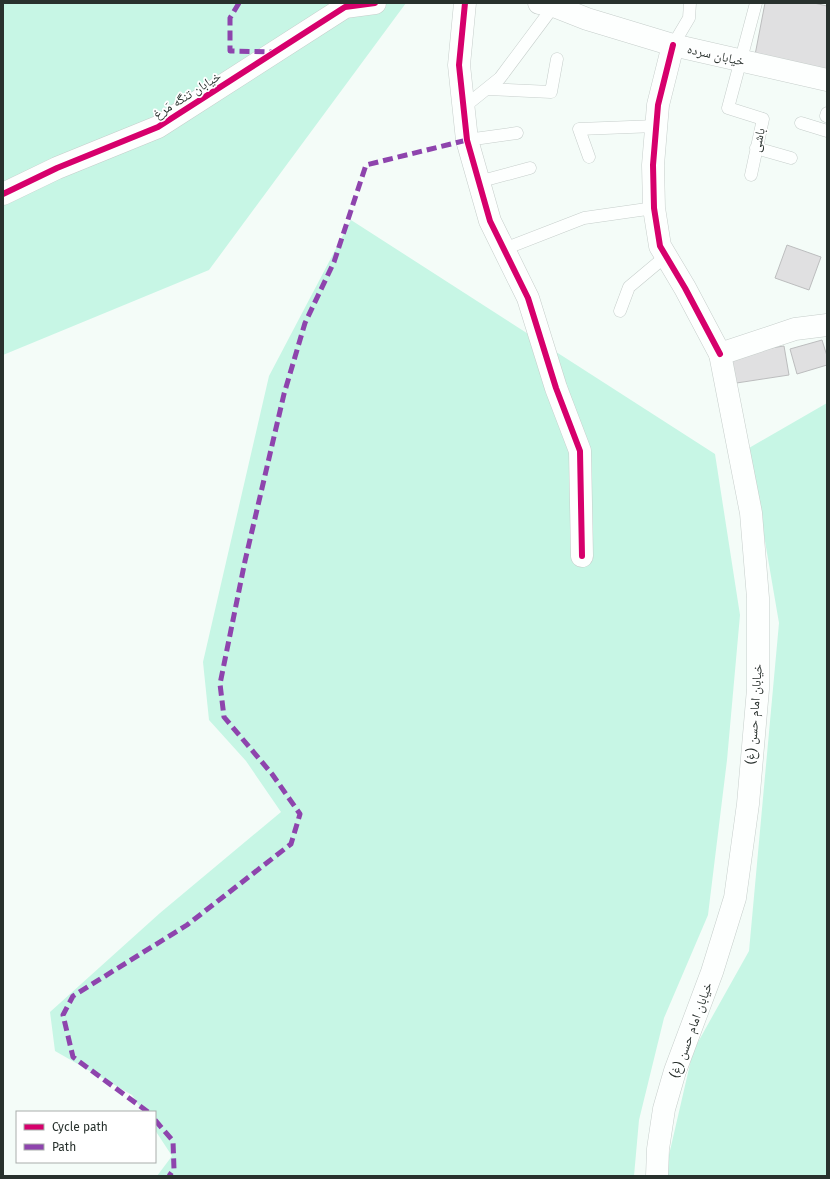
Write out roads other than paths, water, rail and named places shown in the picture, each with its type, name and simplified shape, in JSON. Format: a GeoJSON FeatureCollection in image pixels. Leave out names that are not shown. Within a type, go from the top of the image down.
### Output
{"type":"FeatureCollection","features":[{"type":"Feature","properties":{"kind":"street","name":"خیابان تنگه مَرغ"},"geometry":{"type":"LineString","coordinates":[[3,194],[57,168],[158,127],[345,7],[374,3]]}},
{"type":"Feature","properties":{"kind":"street"},"geometry":{"type":"LineString","coordinates":[[465,3],[459,66],[467,140],[490,221],[528,298],[556,388],[580,451],[582,556]]}},
{"type":"Feature","properties":{"kind":"street","name":"خیابان سرده"},"geometry":{"type":"LineString","coordinates":[[550,4],[587,19],[673,45],[827,80]]}},
{"type":"Feature","properties":{"kind":"street","name":"خیابان امام حسن (غ)"},"geometry":{"type":"LineString","coordinates":[[657,1176],[658,1150],[664,1109],[676,1071],[712,972],[735,898],[748,804],[758,689],[758,598],[751,513],[720,354],[686,288],[660,246],[654,208],[653,166],[658,105],[673,45]]}},
{"type":"Feature","properties":{"kind":"street"},"geometry":{"type":"LineString","coordinates":[[720,354],[795,329],[827,325]]}},
{"type":"Feature","properties":{"kind":"lane"},"geometry":{"type":"LineString","coordinates":[[673,45],[689,18],[690,3]]}},
{"type":"Feature","properties":{"kind":"lane"},"geometry":{"type":"LineString","coordinates":[[742,61],[756,3]]}},
{"type":"Feature","properties":{"kind":"lane"},"geometry":{"type":"LineString","coordinates":[[464,106],[500,78],[550,4]]}},
{"type":"Feature","properties":{"kind":"lane"},"geometry":{"type":"LineString","coordinates":[[487,89],[551,92],[557,59]]}},
{"type":"Feature","properties":{"kind":"lane","name":"باشی"},"geometry":{"type":"LineString","coordinates":[[742,61],[728,108],[762,119],[751,175]]}},
{"type":"Feature","properties":{"kind":"lane"},"geometry":{"type":"LineString","coordinates":[[800,123],[827,131]]}},
{"type":"Feature","properties":{"kind":"lane"},"geometry":{"type":"LineString","coordinates":[[589,157],[579,129],[656,126]]}},
{"type":"Feature","properties":{"kind":"lane"},"geometry":{"type":"LineString","coordinates":[[467,140],[517,133]]}},
{"type":"Feature","properties":{"kind":"lane"},"geometry":{"type":"LineString","coordinates":[[756,148],[791,158]]}},
{"type":"Feature","properties":{"kind":"lane"},"geometry":{"type":"LineString","coordinates":[[478,182],[530,168]]}},
{"type":"Feature","properties":{"kind":"lane"},"geometry":{"type":"LineString","coordinates":[[504,249],[584,218],[654,208]]}},
{"type":"Feature","properties":{"kind":"lane"},"geometry":{"type":"LineString","coordinates":[[620,311],[629,287],[666,256]]}}]}
